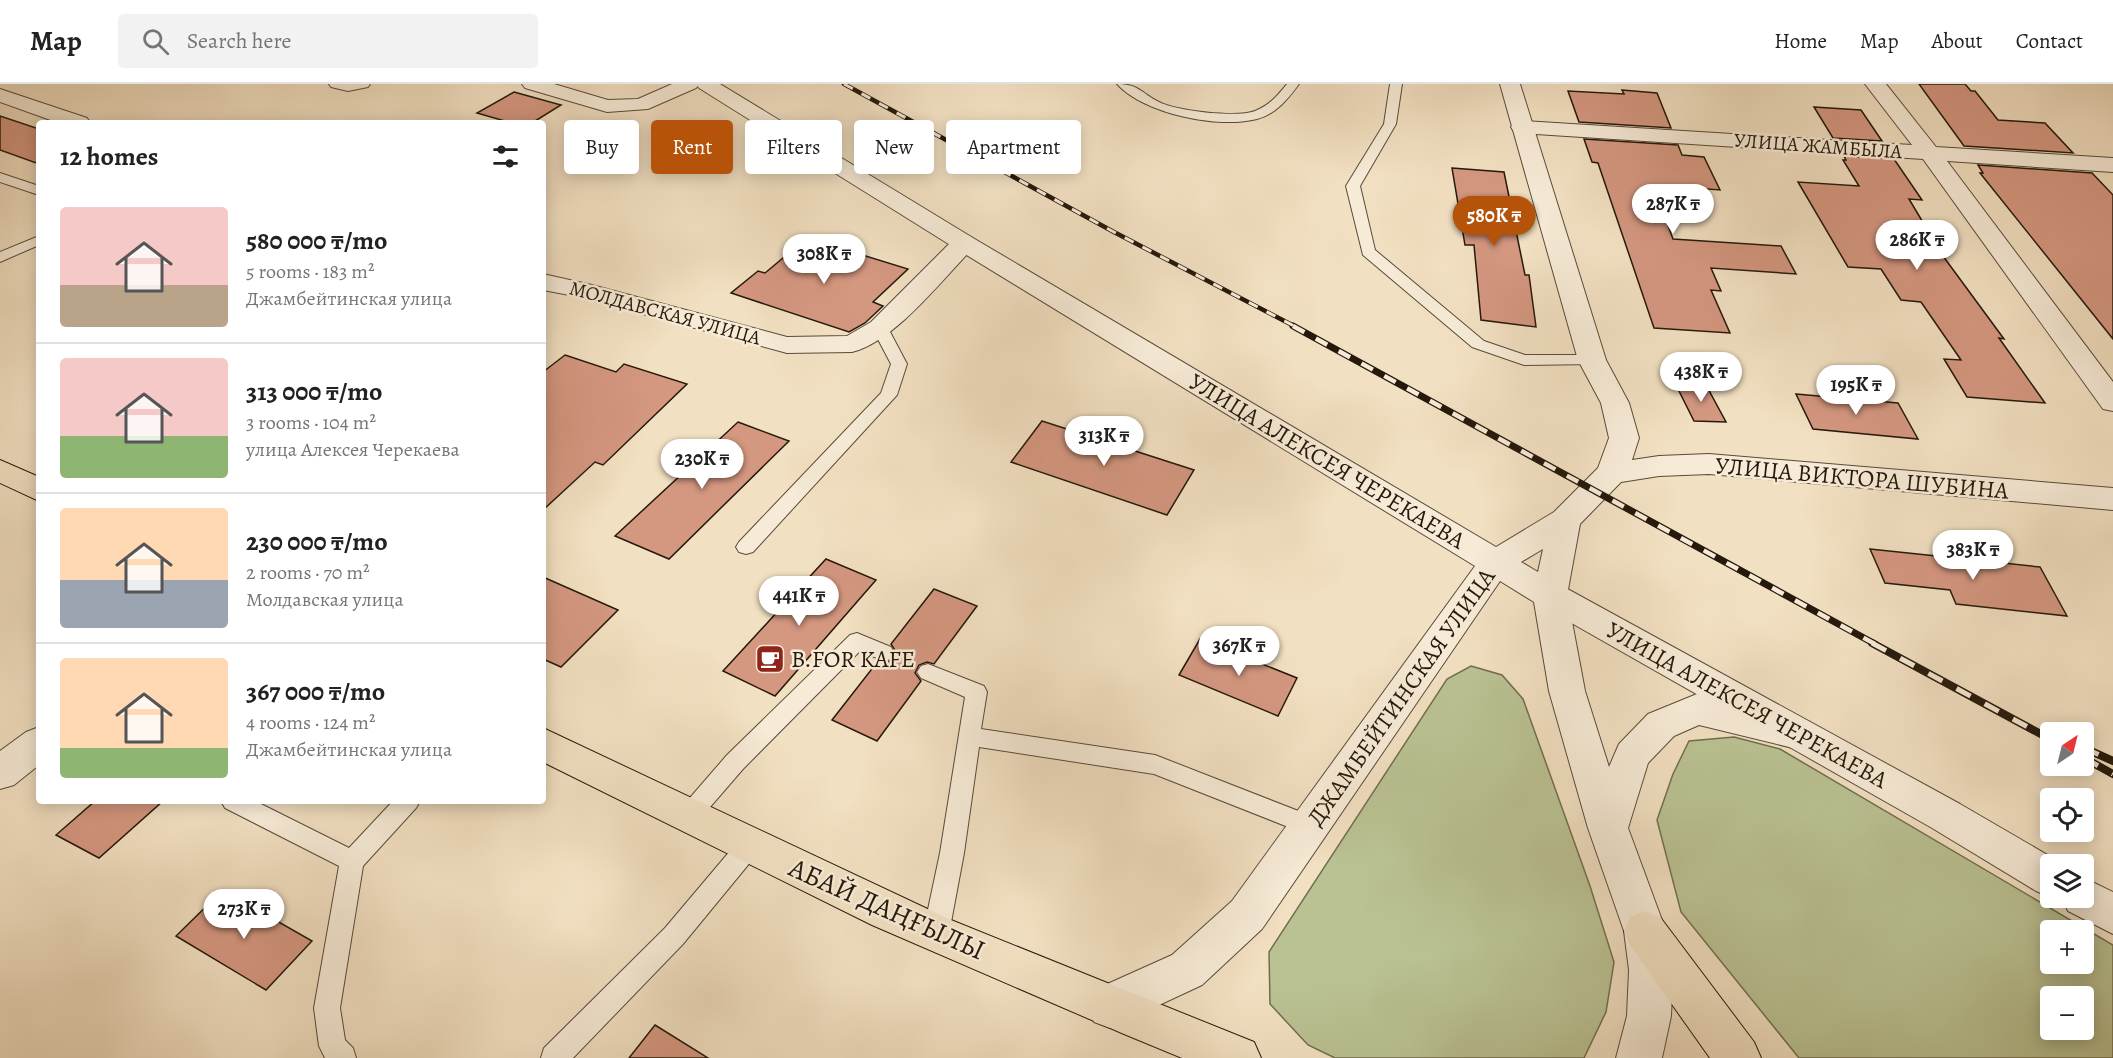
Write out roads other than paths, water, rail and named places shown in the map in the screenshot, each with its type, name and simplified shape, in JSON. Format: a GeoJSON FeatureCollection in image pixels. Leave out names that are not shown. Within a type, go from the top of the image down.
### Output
{"type":"FeatureCollection","features":[{"type":"Feature","properties":{"kind":"main road"},"geometry":{"type":"LineString","coordinates":[[0,470],[36,488]]}},
{"type":"Feature","properties":{"kind":"main road","name":"АБАЙ ДАҢҒЫЛЫ"},"geometry":{"type":"LineString","coordinates":[[546,745],[690,814],[749,846],[936,933],[1110,1006],[1182,1047],[1238,1058]]}},
{"type":"Feature","properties":{"kind":"main road"},"geometry":{"type":"LineString","coordinates":[[1645,931],[1738,1058]]}},
{"type":"Feature","properties":{"kind":"street"},"geometry":{"type":"LineString","coordinates":[[532,84],[607,106],[641,105],[689,84]]}},
{"type":"Feature","properties":{"kind":"street","name":"УЛИЦА АЛЕКСЕЯ ЧЕРЕКАЕВА"},"geometry":{"type":"LineString","coordinates":[[706,84],[964,243],[1550,595],[2040,872]]}},
{"type":"Feature","properties":{"kind":"street","name":"ДЖАМБЕЙТИНСКАЯ УЛИЦА"},"geometry":{"type":"LineString","coordinates":[[1110,1006],[1187,969],[1247,915],[1496,562],[1565,520],[1612,473],[1624,438],[1615,403],[1592,360],[1510,84]]}},
{"type":"Feature","properties":{"kind":"street"},"geometry":{"type":"LineString","coordinates":[[1875,84],[1930,153],[2113,402]]}},
{"type":"Feature","properties":{"kind":"street"},"geometry":{"type":"LineString","coordinates":[[0,95],[71,120]]}},
{"type":"Feature","properties":{"kind":"street","name":"УЛИЦА ЖАМБЫЛА"},"geometry":{"type":"LineString","coordinates":[[1522,127],[2113,165]]}},
{"type":"Feature","properties":{"kind":"street","name":"МОЛДАВСКАЯ УЛИЦА"},"geometry":{"type":"LineString","coordinates":[[546,283],[583,290],[787,345],[852,344],[880,328],[964,243]]}},
{"type":"Feature","properties":{"kind":"street","name":"УЛИЦА ВИКТОРА ШУБИНА"},"geometry":{"type":"LineString","coordinates":[[1612,473],[1659,466],[1709,464],[2113,499]]}},
{"type":"Feature","properties":{"kind":"street"},"geometry":{"type":"LineString","coordinates":[[1565,520],[1550,595],[1568,691],[1608,828],[1645,931],[1651,970],[1649,1016],[1639,1058]]}},
{"type":"Feature","properties":{"kind":"street"},"geometry":{"type":"LineString","coordinates":[[1608,828],[1632,755],[1661,724],[1697,709],[1797,733]]}},
{"type":"Feature","properties":{"kind":"street"},"geometry":{"type":"LineString","coordinates":[[0,773],[36,745]]}},
{"type":"Feature","properties":{"kind":"street"},"geometry":{"type":"LineString","coordinates":[[2094,903],[2113,914]]}},
{"type":"Feature","properties":{"kind":"lane"},"geometry":{"type":"LineString","coordinates":[[335,84],[348,87],[364,84]]}},
{"type":"Feature","properties":{"kind":"lane"},"geometry":{"type":"LineString","coordinates":[[1123,84],[1155,105],[1182,113],[1216,117],[1255,116],[1276,105],[1293,84]]}},
{"type":"Feature","properties":{"kind":"lane"},"geometry":{"type":"LineString","coordinates":[[1396,84],[1390,124],[1353,186],[1368,252],[1478,344],[1524,360],[1592,360]]}},
{"type":"Feature","properties":{"kind":"lane"},"geometry":{"type":"LineString","coordinates":[[0,177],[36,190]]}},
{"type":"Feature","properties":{"kind":"lane"},"geometry":{"type":"LineString","coordinates":[[0,258],[36,241]]}},
{"type":"Feature","properties":{"kind":"lane"},"geometry":{"type":"LineString","coordinates":[[746,547],[889,396],[899,364],[880,328]]}},
{"type":"Feature","properties":{"kind":"lane"},"geometry":{"type":"LineString","coordinates":[[690,814],[735,762],[857,641],[884,653]]}},
{"type":"Feature","properties":{"kind":"lane"},"geometry":{"type":"LineString","coordinates":[[928,672],[976,692],[952,854],[936,933]]}},
{"type":"Feature","properties":{"kind":"lane"},"geometry":{"type":"LineString","coordinates":[[969,736],[1155,765],[1311,826]]}},
{"type":"Feature","properties":{"kind":"lane"},"geometry":{"type":"LineString","coordinates":[[239,804],[352,861]]}},
{"type":"Feature","properties":{"kind":"lane"},"geometry":{"type":"LineString","coordinates":[[343,1058],[332,1046],[327,1008],[352,861],[405,804]]}},
{"type":"Feature","properties":{"kind":"lane"},"geometry":{"type":"LineString","coordinates":[[554,1058],[674,936],[749,846]]}},
{"type":"Feature","properties":{"kind":"railway"},"geometry":{"type":"LineString","coordinates":[[844,84],[1112,231],[1296,327]]}},
{"type":"Feature","properties":{"kind":"railway"},"geometry":{"type":"LineString","coordinates":[[1293,326],[1875,644]]}},
{"type":"Feature","properties":{"kind":"railway"},"geometry":{"type":"LineString","coordinates":[[1872,643],[2040,734]]}},
{"type":"Feature","properties":{"kind":"railway"},"geometry":{"type":"LineString","coordinates":[[2094,752],[2113,761]]}},
{"type":"Feature","properties":{"kind":"railway"},"geometry":{"type":"LineString","coordinates":[[2094,764],[2113,774]]}},
{"type":"Feature","properties":{"kind":"place","name":"B.FOR KAFE"},"geometry":{"type":"Point","coordinates":[770,659]}}]}
